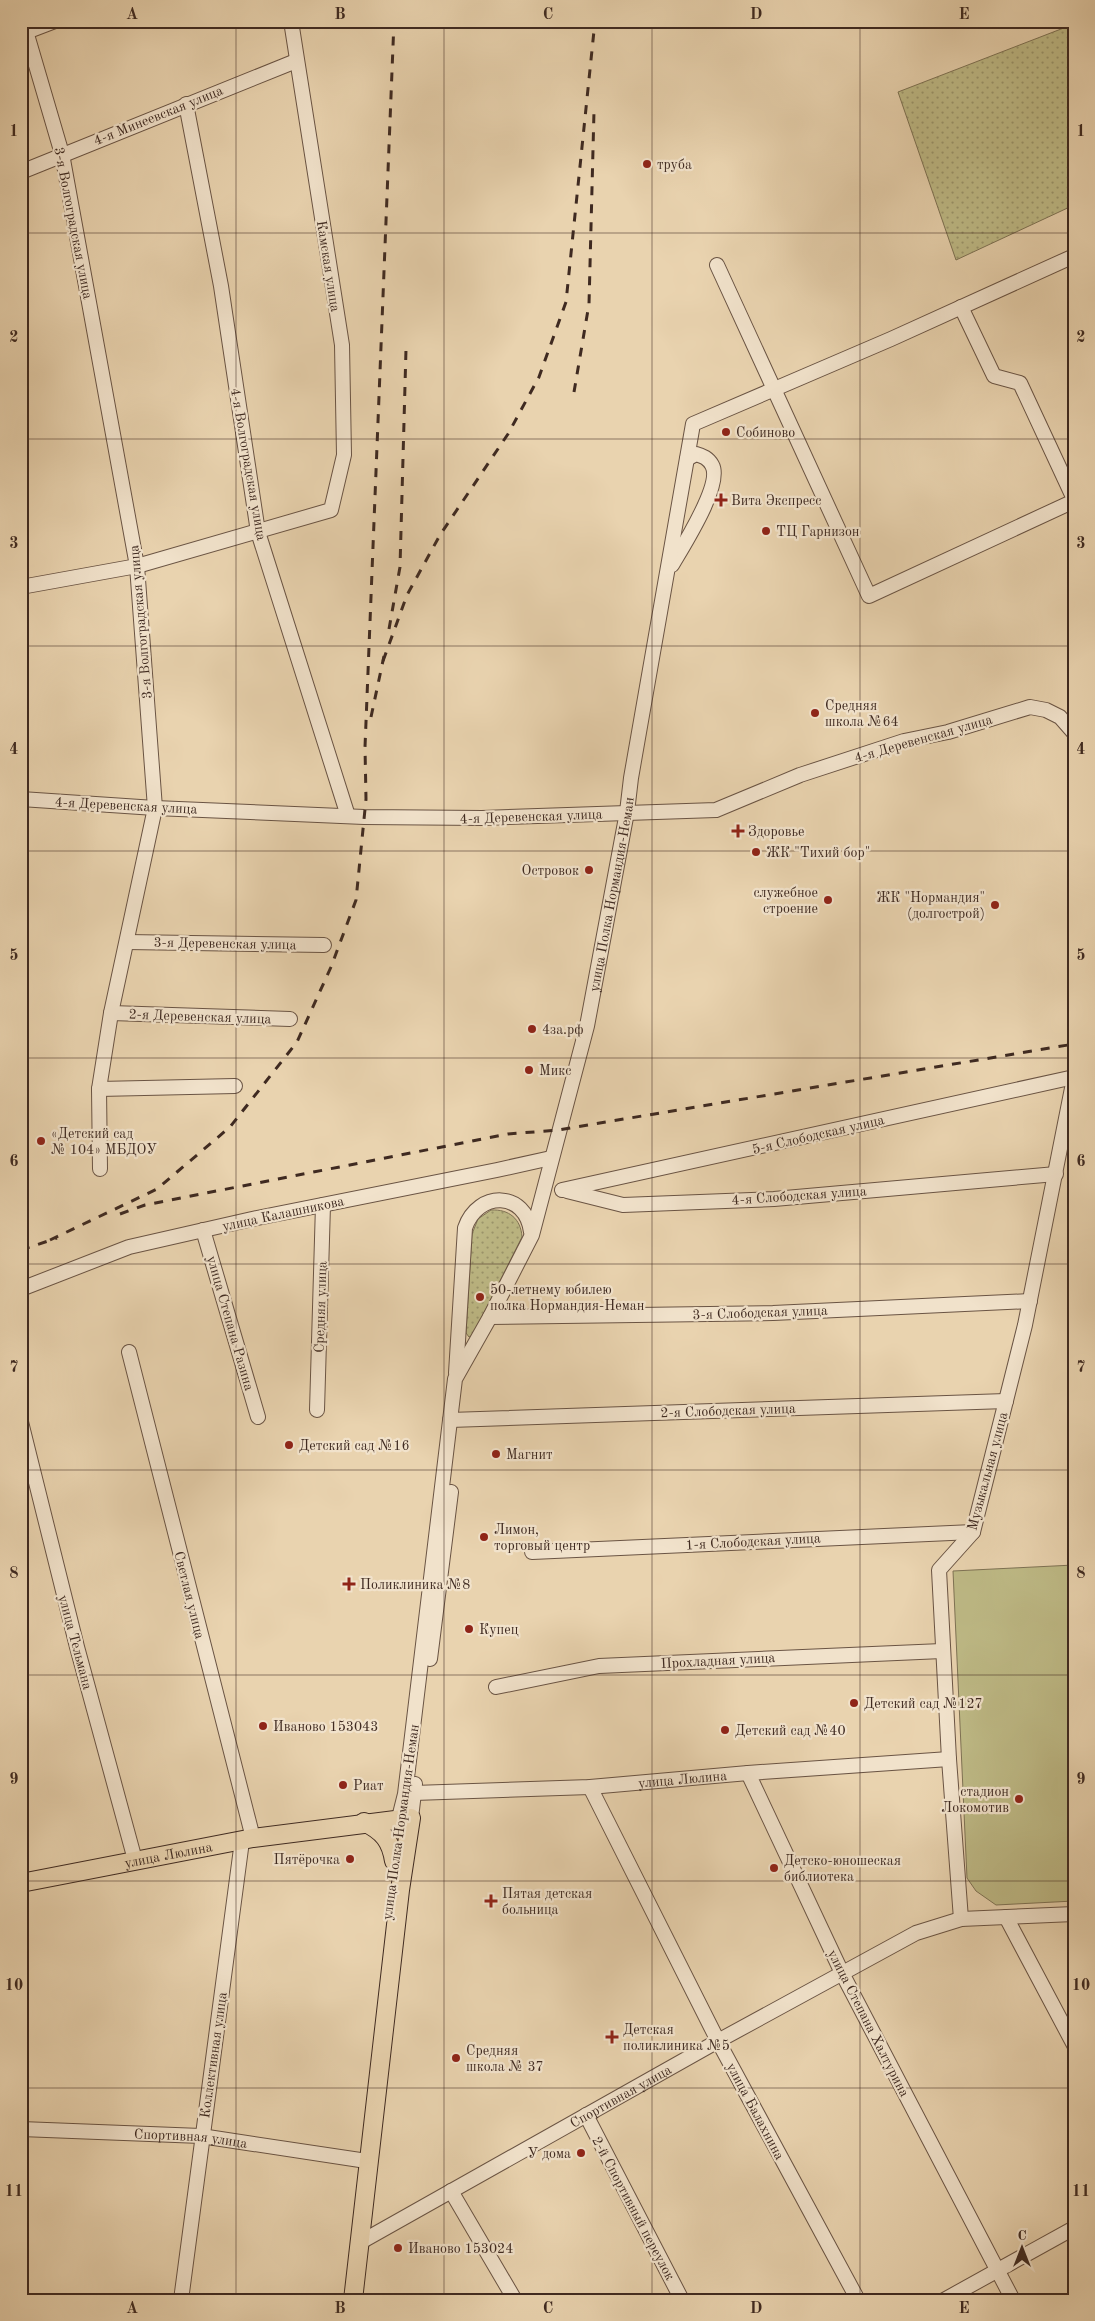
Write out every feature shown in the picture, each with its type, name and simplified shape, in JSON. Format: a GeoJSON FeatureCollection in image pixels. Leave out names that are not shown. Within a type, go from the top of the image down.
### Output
{"type":"FeatureCollection","features":[{"type":"Feature","properties":{"kind":"main road","name":"улица Люлина"},"geometry":{"type":"LineString","coordinates":[[315,1829],[324,1824],[408,1810]]}},
{"type":"Feature","properties":{"kind":"main road","name":"улица Люлина"},"geometry":{"type":"LineString","coordinates":[[21,1884],[248,1839],[364,1822],[408,1810]]}},
{"type":"Feature","properties":{"kind":"main road","name":"улица Полка Нормандия-Неман"},"geometry":{"type":"LineString","coordinates":[[353,2300],[354,2242],[360,2160],[394,1861],[408,1810]]}},
{"type":"Feature","properties":{"kind":"main road","name":"улица Полка Нормандия-Неман"},"geometry":{"type":"LineString","coordinates":[[343,2300],[354,2242],[408,1810]]}},
{"type":"Feature","properties":{"kind":"main road"},"geometry":{"type":"LineString","coordinates":[[364,1822],[382,1832],[389,1840],[394,1861]]}},
{"type":"Feature","properties":{"kind":"street"},"geometry":{"type":"LineString","coordinates":[[23,29],[55,21]]}},
{"type":"Feature","properties":{"kind":"street","name":"Камская улица"},"geometry":{"type":"LineString","coordinates":[[258,532],[331,510],[344,455],[342,345],[291,21]]}},
{"type":"Feature","properties":{"kind":"street","name":"3-я Волгоградская улица"},"geometry":{"type":"LineString","coordinates":[[23,29],[62,154],[136,566],[155,808],[111,1013],[99,1089],[100,1170]]}},
{"type":"Feature","properties":{"kind":"street","name":"4-я Минеевская улица"},"geometry":{"type":"LineString","coordinates":[[21,172],[296,61]]}},
{"type":"Feature","properties":{"kind":"street","name":"4-я Волгоградская улица"},"geometry":{"type":"LineString","coordinates":[[186,104],[221,286],[258,532],[348,816]]}},
{"type":"Feature","properties":{"kind":"street"},"geometry":{"type":"LineString","coordinates":[[774,390],[1074,256]]}},
{"type":"Feature","properties":{"kind":"street"},"geometry":{"type":"LineString","coordinates":[[717,265],[869,596],[1074,500],[1020,383],[994,376],[961,307]]}},
{"type":"Feature","properties":{"kind":"street","name":"улица Полка Нормандия-Неман"},"geometry":{"type":"LineString","coordinates":[[408,1810],[455,1420],[455,1379],[528,1246],[587,1026],[627,812],[693,424],[774,390]]}},
{"type":"Feature","properties":{"kind":"street"},"geometry":{"type":"LineString","coordinates":[[666,577],[708,499],[713,479],[713,466],[706,458],[696,454],[687,459]]}},
{"type":"Feature","properties":{"kind":"street"},"geometry":{"type":"LineString","coordinates":[[21,587],[136,566],[258,532]]}},
{"type":"Feature","properties":{"kind":"street","name":"4-я Деревенская улица"},"geometry":{"type":"LineString","coordinates":[[22,799],[155,808],[348,816],[482,818],[716,810],[800,775],[904,741],[948,732],[1030,707],[1046,710],[1060,717],[1074,733]]}},
{"type":"Feature","properties":{"kind":"street"},"geometry":{"type":"LineString","coordinates":[[21,795],[21,805]]}},
{"type":"Feature","properties":{"kind":"street","name":"3-я Деревенская улица"},"geometry":{"type":"LineString","coordinates":[[127,942],[324,945]]}},
{"type":"Feature","properties":{"kind":"street","name":"2-я Деревенская улица"},"geometry":{"type":"LineString","coordinates":[[111,1013],[290,1019]]}},
{"type":"Feature","properties":{"kind":"street","name":"Музыкальная улица"},"geometry":{"type":"LineString","coordinates":[[961,1919],[942,1651],[940,1570],[973,1532],[1030,1301],[1074,1077]]}},
{"type":"Feature","properties":{"kind":"street","name":"5-я Слободская улица"},"geometry":{"type":"LineString","coordinates":[[562,1190],[1074,1077]]}},
{"type":"Feature","properties":{"kind":"street"},"geometry":{"type":"LineString","coordinates":[[99,1089],[234,1086]]}},
{"type":"Feature","properties":{"kind":"street","name":"улица Калашникова"},"geometry":{"type":"LineString","coordinates":[[21,1289],[129,1246],[551,1158]]}},
{"type":"Feature","properties":{"kind":"street","name":"4-я Слободская улица"},"geometry":{"type":"LineString","coordinates":[[544,1186],[623,1205],[774,1199],[1056,1174]]}},
{"type":"Feature","properties":{"kind":"street"},"geometry":{"type":"LineString","coordinates":[[455,1379],[465,1228],[469,1217],[476,1208],[485,1203],[496,1200],[507,1201],[517,1206],[525,1214],[532,1235]]}},
{"type":"Feature","properties":{"kind":"street","name":"Средняя улица"},"geometry":{"type":"LineString","coordinates":[[316,1410],[323,1205]]}},
{"type":"Feature","properties":{"kind":"street","name":"улица Степана Разина"},"geometry":{"type":"LineString","coordinates":[[203,1230],[258,1416]]}},
{"type":"Feature","properties":{"kind":"street","name":"3-я Слободская улица"},"geometry":{"type":"LineString","coordinates":[[490,1317],[773,1313],[1030,1301]]}},
{"type":"Feature","properties":{"kind":"street","name":"улица Полка Нормандия-Неман"},"geometry":{"type":"LineString","coordinates":[[408,1810],[455,1420],[465,1367],[472,1348]]}},
{"type":"Feature","properties":{"kind":"street","name":"Светлая улица"},"geometry":{"type":"LineString","coordinates":[[129,1352],[248,1839]]}},
{"type":"Feature","properties":{"kind":"street","name":"2-я Слободская улица"},"geometry":{"type":"LineString","coordinates":[[455,1420],[1006,1401]]}},
{"type":"Feature","properties":{"kind":"street","name":"улица Тельмана"},"geometry":{"type":"LineString","coordinates":[[21,1422],[77,1647],[135,1860]]}},
{"type":"Feature","properties":{"kind":"street","name":"1-я Слободская улица"},"geometry":{"type":"LineString","coordinates":[[532,1552],[973,1532]]}},
{"type":"Feature","properties":{"kind":"street","name":"Прохладная улица"},"geometry":{"type":"LineString","coordinates":[[496,1687],[599,1666],[942,1651]]}},
{"type":"Feature","properties":{"kind":"street","name":"улица Люлина"},"geometry":{"type":"LineString","coordinates":[[408,1810],[590,1786],[748,1772],[949,1759]]}},
{"type":"Feature","properties":{"kind":"street","name":"улица Степана Халтурина"},"geometry":{"type":"LineString","coordinates":[[748,1772],[842,1973],[996,2271],[1013,2300]]}},
{"type":"Feature","properties":{"kind":"street","name":"улица Балахнина"},"geometry":{"type":"LineString","coordinates":[[590,1786],[718,2040],[858,2300]]}},
{"type":"Feature","properties":{"kind":"street","name":"Коллективная улица"},"geometry":{"type":"LineString","coordinates":[[181,2300],[201,2136],[248,1839]]}},
{"type":"Feature","properties":{"kind":"street","name":"Спортивная улица"},"geometry":{"type":"LineString","coordinates":[[354,2242],[451,2191],[718,2040],[916,1933],[961,1919],[1074,1914]]}},
{"type":"Feature","properties":{"kind":"street"},"geometry":{"type":"LineString","coordinates":[[1006,1917],[1074,2045]]}},
{"type":"Feature","properties":{"kind":"street","name":"2-й Спортивный переулок"},"geometry":{"type":"LineString","coordinates":[[586,2115],[682,2300]]}},
{"type":"Feature","properties":{"kind":"street","name":"Спортивная улица"},"geometry":{"type":"LineString","coordinates":[[21,2129],[201,2136],[360,2160]]}},
{"type":"Feature","properties":{"kind":"street"},"geometry":{"type":"LineString","coordinates":[[451,2191],[515,2300]]}},
{"type":"Feature","properties":{"kind":"street"},"geometry":{"type":"LineString","coordinates":[[944,2300],[1074,2228]]}},
{"type":"Feature","properties":{"kind":"shaded area"},"geometry":{"type":"Polygon","coordinates":[[[1074,24],[1074,205],[956,260],[898,92],[1074,24]]]}},
{"type":"Feature","properties":{"kind":"shaded area"},"geometry":{"type":"Polygon","coordinates":[[[491,1210],[503,1211],[513,1216],[519,1225],[522,1237],[473,1335],[469,1337],[466,1333],[472,1234],[478,1219],[491,1210]]]}},
{"type":"Feature","properties":{"kind":"shaded area","name":"стадион Локомотив"},"geometry":{"type":"Polygon","coordinates":[[[1074,1565],[1074,1901],[996,1905],[976,1891],[967,1878],[953,1571],[1074,1565]]]}},
{"type":"Feature","properties":{"kind":"railway"},"geometry":{"type":"LineString","coordinates":[[50,1240],[157,1189],[230,1127],[297,1042],[331,967],[356,900],[366,799],[365,747],[394,21]]}},
{"type":"Feature","properties":{"kind":"railway"},"geometry":{"type":"LineString","coordinates":[[383,661],[407,595],[440,535],[508,434],[539,377],[566,302],[595,21]]}},
{"type":"Feature","properties":{"kind":"railway"},"geometry":{"type":"LineString","coordinates":[[574,392],[589,304],[594,111]]}},
{"type":"Feature","properties":{"kind":"railway"},"geometry":{"type":"LineString","coordinates":[[389,629],[400,567],[406,349]]}},
{"type":"Feature","properties":{"kind":"railway"},"geometry":{"type":"LineString","coordinates":[[371,717],[384,656]]}},
{"type":"Feature","properties":{"kind":"railway"},"geometry":{"type":"LineString","coordinates":[[120,1214],[145,1205],[508,1134],[558,1130],[1074,1044]]}},
{"type":"Feature","properties":{"kind":"railway"},"geometry":{"type":"LineString","coordinates":[[21,1250],[57,1238]]}},
{"type":"Feature","properties":{"kind":"place","name":"труба"},"geometry":{"type":"Point","coordinates":[647,164]}},
{"type":"Feature","properties":{"kind":"place","name":"Собиново"},"geometry":{"type":"Point","coordinates":[726,432]}},
{"type":"Feature","properties":{"kind":"place","name":"Вита Экспресс"},"geometry":{"type":"Point","coordinates":[721,500]}},
{"type":"Feature","properties":{"kind":"place","name":"ТЦ Гарнизон"},"geometry":{"type":"Point","coordinates":[766,531]}},
{"type":"Feature","properties":{"kind":"place","name":"Средняя школа №64"},"geometry":{"type":"Point","coordinates":[815,713]}},
{"type":"Feature","properties":{"kind":"place","name":"Здоровье"},"geometry":{"type":"Point","coordinates":[738,831]}},
{"type":"Feature","properties":{"kind":"place","name":"ЖК \"Тихий бор\""},"geometry":{"type":"Point","coordinates":[756,852]}},
{"type":"Feature","properties":{"kind":"place","name":"Островок"},"geometry":{"type":"Point","coordinates":[589,870]}},
{"type":"Feature","properties":{"kind":"place","name":"служебное строение"},"geometry":{"type":"Point","coordinates":[828,900]}},
{"type":"Feature","properties":{"kind":"place","name":"ЖК \"Нормандия\" (долгострой)"},"geometry":{"type":"Point","coordinates":[995,905]}},
{"type":"Feature","properties":{"kind":"place","name":"4за.рф"},"geometry":{"type":"Point","coordinates":[532,1029]}},
{"type":"Feature","properties":{"kind":"place","name":"Микс"},"geometry":{"type":"Point","coordinates":[529,1070]}},
{"type":"Feature","properties":{"kind":"place","name":"«Детский сад № 104» МБДОУ"},"geometry":{"type":"Point","coordinates":[41,1141]}},
{"type":"Feature","properties":{"kind":"place","name":"50-летнему юбилею полка Нормандия-Неман"},"geometry":{"type":"Point","coordinates":[480,1297]}},
{"type":"Feature","properties":{"kind":"place","name":"Детский сад №16"},"geometry":{"type":"Point","coordinates":[289,1445]}},
{"type":"Feature","properties":{"kind":"place","name":"Магнит"},"geometry":{"type":"Point","coordinates":[496,1454]}},
{"type":"Feature","properties":{"kind":"place","name":"Лимон, торговый центр"},"geometry":{"type":"Point","coordinates":[484,1537]}},
{"type":"Feature","properties":{"kind":"place","name":"Поликлиника №8"},"geometry":{"type":"Point","coordinates":[349,1584]}},
{"type":"Feature","properties":{"kind":"place","name":"Купец"},"geometry":{"type":"Point","coordinates":[469,1629]}},
{"type":"Feature","properties":{"kind":"place","name":"Детский сад №127"},"geometry":{"type":"Point","coordinates":[854,1703]}},
{"type":"Feature","properties":{"kind":"place","name":"Иваново 153043"},"geometry":{"type":"Point","coordinates":[263,1726]}},
{"type":"Feature","properties":{"kind":"place","name":"Детский сад №40"},"geometry":{"type":"Point","coordinates":[725,1730]}},
{"type":"Feature","properties":{"kind":"place","name":"Риат"},"geometry":{"type":"Point","coordinates":[343,1785]}},
{"type":"Feature","properties":{"kind":"place","name":"стадион Локомотив"},"geometry":{"type":"Point","coordinates":[1019,1799]}},
{"type":"Feature","properties":{"kind":"place","name":"Пятёрочка"},"geometry":{"type":"Point","coordinates":[350,1859]}},
{"type":"Feature","properties":{"kind":"place","name":"Детско-юношеская библиотека"},"geometry":{"type":"Point","coordinates":[774,1868]}},
{"type":"Feature","properties":{"kind":"place","name":"Пятая детская больница"},"geometry":{"type":"Point","coordinates":[491,1901]}},
{"type":"Feature","properties":{"kind":"place","name":"Детская поликлиника №5"},"geometry":{"type":"Point","coordinates":[612,2037]}},
{"type":"Feature","properties":{"kind":"place","name":"Средняя школа № 37"},"geometry":{"type":"Point","coordinates":[456,2058]}},
{"type":"Feature","properties":{"kind":"place","name":"У дома"},"geometry":{"type":"Point","coordinates":[581,2153]}},
{"type":"Feature","properties":{"kind":"place","name":"Иваново 153024"},"geometry":{"type":"Point","coordinates":[398,2248]}}]}
